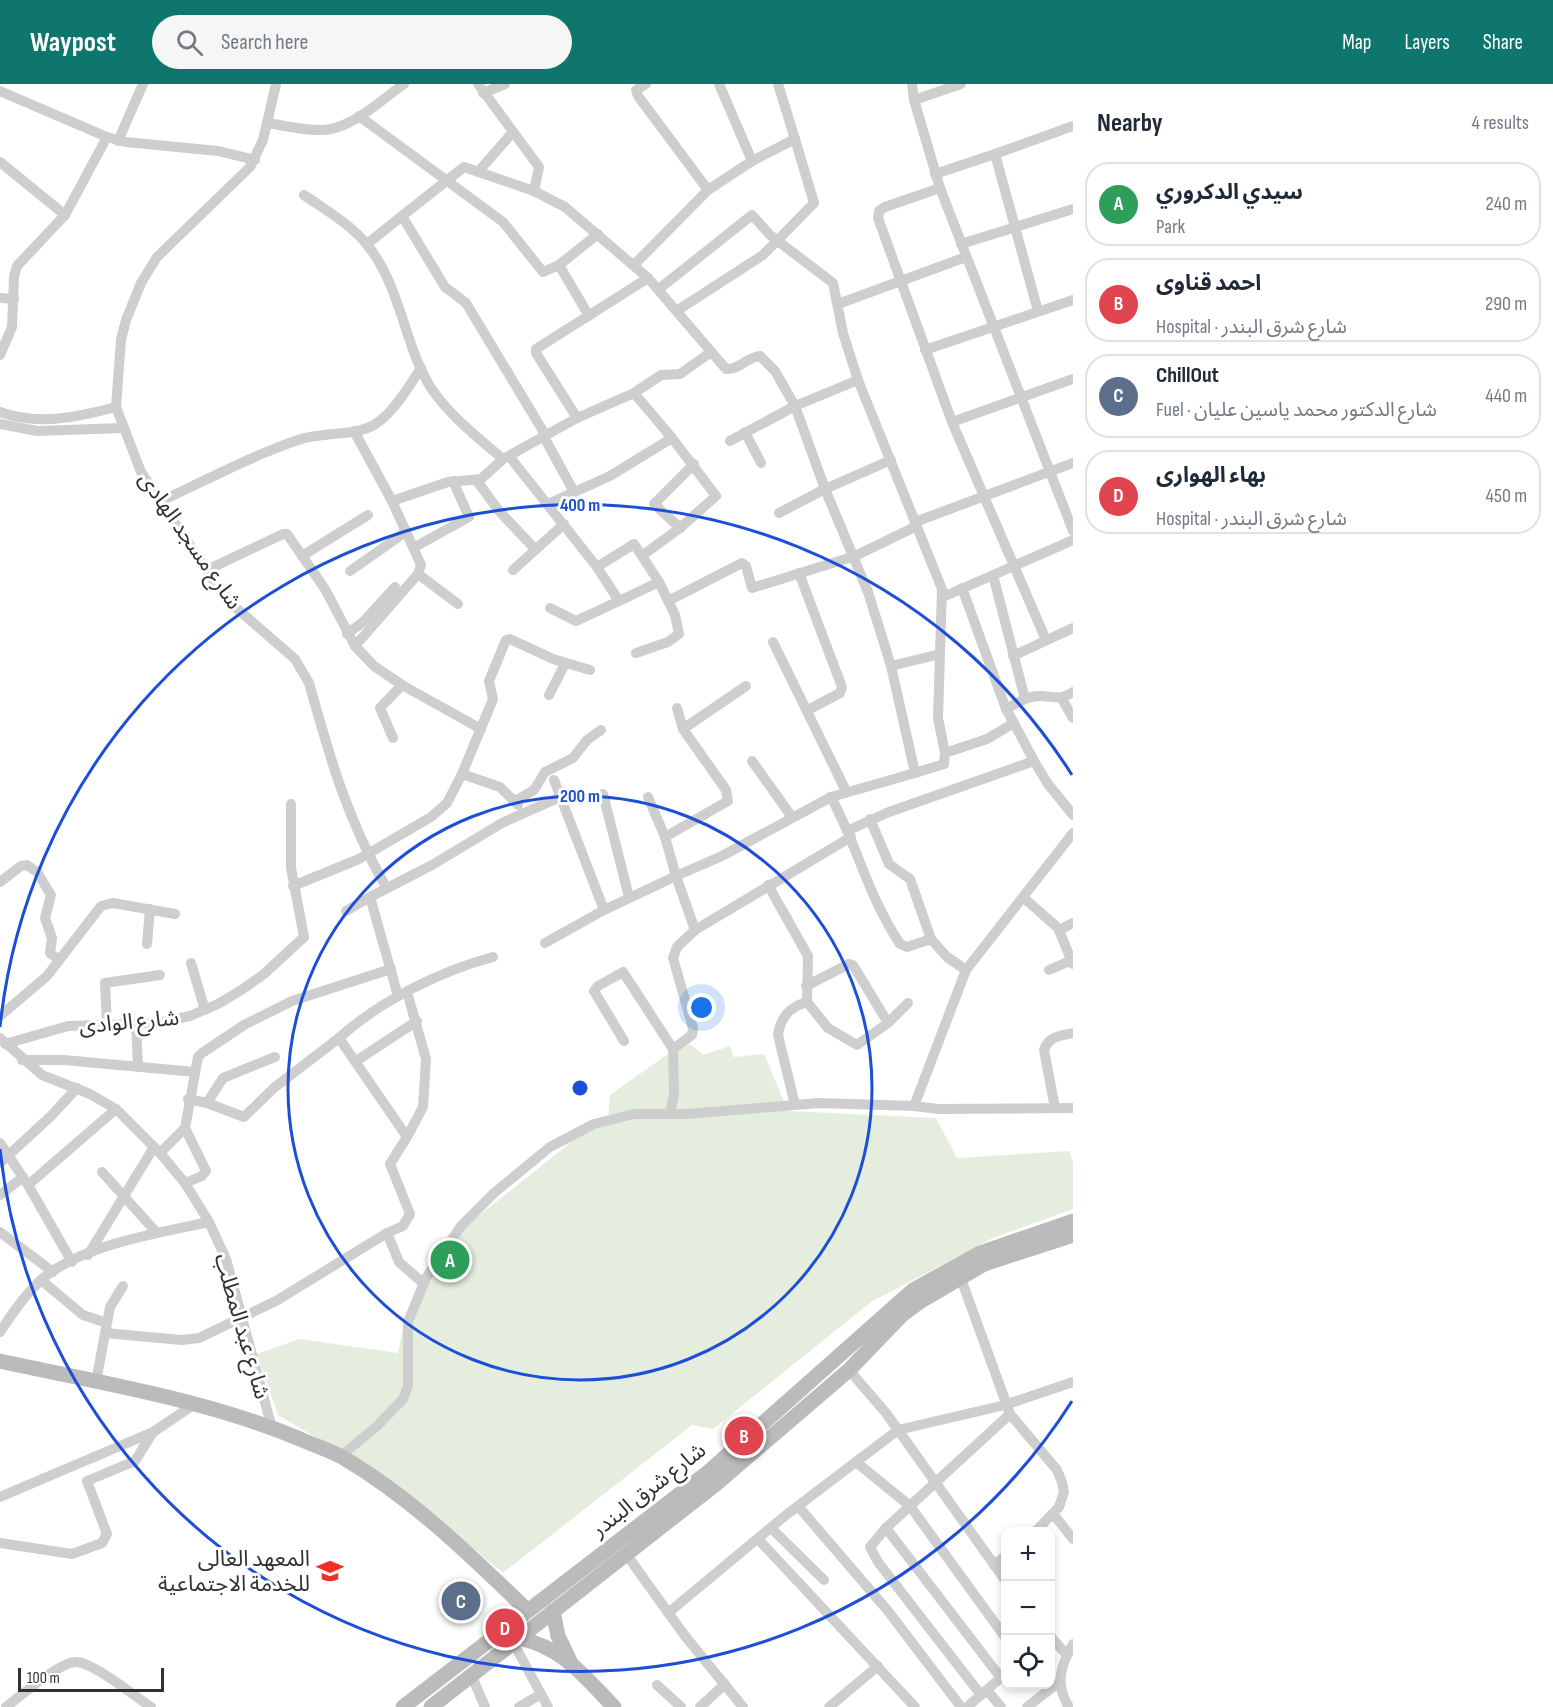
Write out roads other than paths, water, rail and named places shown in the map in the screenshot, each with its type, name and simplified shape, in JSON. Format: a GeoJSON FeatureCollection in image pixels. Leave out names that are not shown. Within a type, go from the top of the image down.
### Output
{"type":"FeatureCollection","features":[{"type":"Feature","properties":{"kind":"main road","name":"شارع شرق البندر"},"geometry":{"type":"LineString","coordinates":[[404,1707],[707,1473],[913,1290],[957,1264],[1073,1221]]}},
{"type":"Feature","properties":{"kind":"main road","name":"شارع شرق البندر"},"geometry":{"type":"LineString","coordinates":[[431,1707],[716,1484],[849,1370],[902,1315],[960,1276],[984,1264],[1073,1235]]}},
{"type":"Feature","properties":{"kind":"main road"},"geometry":{"type":"LineString","coordinates":[[853,1343],[863,1347],[866,1354]]}},
{"type":"Feature","properties":{"kind":"main road"},"geometry":{"type":"LineString","coordinates":[[838,1356],[843,1366],[849,1370]]}},
{"type":"Feature","properties":{"kind":"main road"},"geometry":{"type":"LineString","coordinates":[[0,1360],[195,1404],[272,1428],[340,1457],[391,1490],[455,1540],[528,1611]]}},
{"type":"Feature","properties":{"kind":"main road"},"geometry":{"type":"LineString","coordinates":[[553,1611],[558,1636],[571,1663]]}},
{"type":"Feature","properties":{"kind":"main road"},"geometry":{"type":"LineString","coordinates":[[516,1640],[543,1644],[571,1663],[614,1707]]}},
{"type":"Feature","properties":{"kind":"street"},"geometry":{"type":"LineString","coordinates":[[0,355],[12,327],[14,277],[17,266],[65,215],[113,139],[143,84]]}},
{"type":"Feature","properties":{"kind":"street"},"geometry":{"type":"LineString","coordinates":[[0,412],[23,419],[45,420],[116,407],[121,340],[126,320],[141,283],[157,257],[244,174],[255,160],[268,123],[276,84]]}},
{"type":"Feature","properties":{"kind":"street"},"geometry":{"type":"LineString","coordinates":[[268,123],[327,130],[359,116],[404,84]]}},
{"type":"Feature","properties":{"kind":"street"},"geometry":{"type":"LineString","coordinates":[[505,84],[481,88],[539,168],[534,191]]}},
{"type":"Feature","properties":{"kind":"street"},"geometry":{"type":"LineString","coordinates":[[646,84],[636,90],[638,96],[708,190]]}},
{"type":"Feature","properties":{"kind":"street"},"geometry":{"type":"LineString","coordinates":[[719,84],[752,161]]}},
{"type":"Feature","properties":{"kind":"street"},"geometry":{"type":"LineString","coordinates":[[678,310],[763,255],[814,200],[778,84]]}},
{"type":"Feature","properties":{"kind":"street"},"geometry":{"type":"LineString","coordinates":[[914,100],[961,84]]}},
{"type":"Feature","properties":{"kind":"street"},"geometry":{"type":"LineString","coordinates":[[910,85],[940,188],[1073,531]]}},
{"type":"Feature","properties":{"kind":"street"},"geometry":{"type":"LineString","coordinates":[[0,91],[113,139],[218,151],[255,160]]}},
{"type":"Feature","properties":{"kind":"street"},"geometry":{"type":"LineString","coordinates":[[359,116],[447,178],[503,222],[540,270],[547,272],[559,265],[598,234]]}},
{"type":"Feature","properties":{"kind":"street"},"geometry":{"type":"LineString","coordinates":[[935,174],[1073,126]]}},
{"type":"Feature","properties":{"kind":"street"},"geometry":{"type":"LineString","coordinates":[[478,172],[512,133]]}},
{"type":"Feature","properties":{"kind":"street"},"geometry":{"type":"LineString","coordinates":[[634,265],[708,190],[752,161],[795,139]]}},
{"type":"Feature","properties":{"kind":"street"},"geometry":{"type":"LineString","coordinates":[[995,154],[1038,311]]}},
{"type":"Feature","properties":{"kind":"street"},"geometry":{"type":"LineString","coordinates":[[0,162],[65,215]]}},
{"type":"Feature","properties":{"kind":"street"},"geometry":{"type":"LineString","coordinates":[[367,244],[447,178],[464,167],[534,191],[555,201],[598,234],[648,278],[729,370],[752,357],[759,356],[775,371],[795,406],[825,489],[855,556],[891,666],[915,773]]}},
{"type":"Feature","properties":{"kind":"street"},"geometry":{"type":"LineString","coordinates":[[940,188],[879,211],[878,218],[952,422],[1046,640]]}},
{"type":"Feature","properties":{"kind":"street"},"geometry":{"type":"LineString","coordinates":[[304,195],[352,230],[367,244],[378,260],[401,312],[421,368],[442,403],[506,458],[548,504],[597,567],[619,601]]}},
{"type":"Feature","properties":{"kind":"street"},"geometry":{"type":"LineString","coordinates":[[961,244],[1014,226],[1072,212]]}},
{"type":"Feature","properties":{"kind":"street"},"geometry":{"type":"LineString","coordinates":[[545,943],[629,897],[697,869],[831,797],[944,764],[945,753],[938,718],[943,597],[858,380],[843,333],[831,280],[770,235],[757,218],[750,215],[659,289]]}},
{"type":"Feature","properties":{"kind":"street"},"geometry":{"type":"LineString","coordinates":[[402,216],[445,287],[466,303],[545,436],[574,492]]}},
{"type":"Feature","properties":{"kind":"street"},"geometry":{"type":"LineString","coordinates":[[838,304],[966,257]]}},
{"type":"Feature","properties":{"kind":"street"},"geometry":{"type":"LineString","coordinates":[[559,265],[589,316]]}},
{"type":"Feature","properties":{"kind":"street"},"geometry":{"type":"LineString","coordinates":[[577,418],[536,351],[648,278]]}},
{"type":"Feature","properties":{"kind":"street"},"geometry":{"type":"LineString","coordinates":[[0,298],[14,299]]}},
{"type":"Feature","properties":{"kind":"street"},"geometry":{"type":"LineString","coordinates":[[925,350],[1073,300]]}},
{"type":"Feature","properties":{"kind":"street"},"geometry":{"type":"LineString","coordinates":[[392,501],[453,481],[477,481],[506,458],[577,418],[634,393],[661,375],[680,374],[711,352]]}},
{"type":"Feature","properties":{"kind":"street"},"geometry":{"type":"LineString","coordinates":[[159,502],[295,441],[324,434],[354,431],[376,424],[385,417],[421,368]]}},
{"type":"Feature","properties":{"kind":"street"},"geometry":{"type":"LineString","coordinates":[[952,422],[1073,379]]}},
{"type":"Feature","properties":{"kind":"street"},"geometry":{"type":"LineString","coordinates":[[730,441],[795,406],[858,380]]}},
{"type":"Feature","properties":{"kind":"street"},"geometry":{"type":"LineString","coordinates":[[634,393],[694,464],[716,496],[680,528],[643,555]]}},
{"type":"Feature","properties":{"kind":"street","name":"شارع مسجد الهادى"},"geometry":{"type":"LineString","coordinates":[[116,407],[141,472],[159,502],[207,570],[235,607],[285,649],[303,671],[309,683],[340,790],[367,854],[386,887]]}},
{"type":"Feature","properties":{"kind":"street"},"geometry":{"type":"LineString","coordinates":[[0,424],[37,431],[123,428]]}},
{"type":"Feature","properties":{"kind":"street"},"geometry":{"type":"LineString","coordinates":[[354,431],[392,501],[415,547],[421,565],[418,574],[355,646]]}},
{"type":"Feature","properties":{"kind":"street"},"geometry":{"type":"LineString","coordinates":[[745,432],[761,463]]}},
{"type":"Feature","properties":{"kind":"street"},"geometry":{"type":"LineString","coordinates":[[548,504],[624,469],[672,438]]}},
{"type":"Feature","properties":{"kind":"street"},"geometry":{"type":"LineString","coordinates":[[779,513],[825,489],[891,460]]}},
{"type":"Feature","properties":{"kind":"street"},"geometry":{"type":"LineString","coordinates":[[668,601],[742,563],[746,566],[752,588],[855,556],[916,524],[982,495],[1073,463]]}},
{"type":"Feature","properties":{"kind":"street"},"geometry":{"type":"LineString","coordinates":[[680,528],[654,504],[694,464]]}},
{"type":"Feature","properties":{"kind":"street"},"geometry":{"type":"LineString","coordinates":[[415,547],[470,517],[453,481]]}},
{"type":"Feature","properties":{"kind":"street"},"geometry":{"type":"LineString","coordinates":[[477,481],[499,511],[535,549]]}},
{"type":"Feature","properties":{"kind":"street"},"geometry":{"type":"LineString","coordinates":[[302,556],[368,515]]}},
{"type":"Feature","properties":{"kind":"street"},"geometry":{"type":"LineString","coordinates":[[513,570],[564,524]]}},
{"type":"Feature","properties":{"kind":"street"},"geometry":{"type":"LineString","coordinates":[[350,571],[407,531]]}},
{"type":"Feature","properties":{"kind":"street"},"geometry":{"type":"LineString","coordinates":[[207,570],[287,534],[325,589],[347,634],[374,666],[402,685],[481,729]]}},
{"type":"Feature","properties":{"kind":"street"},"geometry":{"type":"LineString","coordinates":[[943,597],[1073,540]]}},
{"type":"Feature","properties":{"kind":"street"},"geometry":{"type":"LineString","coordinates":[[597,567],[633,544],[643,555],[668,601],[680,630],[678,636],[636,652]]}},
{"type":"Feature","properties":{"kind":"street"},"geometry":{"type":"LineString","coordinates":[[799,573],[842,687],[840,693],[808,710]]}},
{"type":"Feature","properties":{"kind":"street"},"geometry":{"type":"LineString","coordinates":[[418,574],[458,604]]}},
{"type":"Feature","properties":{"kind":"street"},"geometry":{"type":"LineString","coordinates":[[993,575],[1024,699]]}},
{"type":"Feature","properties":{"kind":"street"},"geometry":{"type":"LineString","coordinates":[[550,608],[576,621],[659,582]]}},
{"type":"Feature","properties":{"kind":"street"},"geometry":{"type":"LineString","coordinates":[[347,634],[363,622],[395,587]]}},
{"type":"Feature","properties":{"kind":"street"},"geometry":{"type":"LineString","coordinates":[[962,588],[1006,709],[1048,784],[1073,814]]}},
{"type":"Feature","properties":{"kind":"street"},"geometry":{"type":"LineString","coordinates":[[1013,656],[1073,628]]}},
{"type":"Feature","properties":{"kind":"street"},"geometry":{"type":"LineString","coordinates":[[291,804],[289,830],[293,886],[367,854],[436,813],[451,797],[494,697],[489,681],[506,640],[510,639],[565,664],[590,670]]}},
{"type":"Feature","properties":{"kind":"street"},"geometry":{"type":"LineString","coordinates":[[773,642],[846,791]]}},
{"type":"Feature","properties":{"kind":"street"},"geometry":{"type":"LineString","coordinates":[[891,666],[940,654]]}},
{"type":"Feature","properties":{"kind":"street"},"geometry":{"type":"LineString","coordinates":[[549,694],[565,664]]}},
{"type":"Feature","properties":{"kind":"street"},"geometry":{"type":"LineString","coordinates":[[393,738],[380,708],[402,685]]}},
{"type":"Feature","properties":{"kind":"street"},"geometry":{"type":"LineString","coordinates":[[683,729],[746,686]]}},
{"type":"Feature","properties":{"kind":"street"},"geometry":{"type":"LineString","coordinates":[[1006,709],[1024,699],[1042,696],[1062,699],[1073,692]]}},
{"type":"Feature","properties":{"kind":"street"},"geometry":{"type":"LineString","coordinates":[[1062,699],[1073,718]]}},
{"type":"Feature","properties":{"kind":"street"},"geometry":{"type":"LineString","coordinates":[[664,837],[728,801],[726,789],[683,729],[677,708]]}},
{"type":"Feature","properties":{"kind":"street"},"geometry":{"type":"LineString","coordinates":[[945,753],[987,739],[1014,723]]}},
{"type":"Feature","properties":{"kind":"street"},"geometry":{"type":"LineString","coordinates":[[516,801],[534,790],[545,772],[568,761],[587,740],[601,730]]}},
{"type":"Feature","properties":{"kind":"street"},"geometry":{"type":"LineString","coordinates":[[752,761],[792,817]]}},
{"type":"Feature","properties":{"kind":"street"},"geometry":{"type":"LineString","coordinates":[[673,1049],[692,1035],[693,1028],[673,958],[674,953],[694,930],[850,834],[870,819],[1034,761]]}},
{"type":"Feature","properties":{"kind":"street"},"geometry":{"type":"LineString","coordinates":[[462,774],[500,787],[516,801],[521,814]]}},
{"type":"Feature","properties":{"kind":"street"},"geometry":{"type":"LineString","coordinates":[[554,780],[604,910]]}},
{"type":"Feature","properties":{"kind":"street"},"geometry":{"type":"LineString","coordinates":[[603,794],[629,897]]}},
{"type":"Feature","properties":{"kind":"street"},"geometry":{"type":"LineString","coordinates":[[346,911],[386,887],[432,865],[475,837],[560,796]]}},
{"type":"Feature","properties":{"kind":"street"},"geometry":{"type":"LineString","coordinates":[[648,797],[664,837],[694,930]]}},
{"type":"Feature","properties":{"kind":"street"},"geometry":{"type":"LineString","coordinates":[[831,797],[850,834],[871,895],[900,944],[907,947],[931,939]]}},
{"type":"Feature","properties":{"kind":"street"},"geometry":{"type":"LineString","coordinates":[[870,819],[889,864],[910,879],[931,939],[947,957],[966,970]]}},
{"type":"Feature","properties":{"kind":"street"},"geometry":{"type":"LineString","coordinates":[[914,1106],[966,970],[1073,833]]}},
{"type":"Feature","properties":{"kind":"street"},"geometry":{"type":"LineString","coordinates":[[0,882],[21,866],[27,865],[37,872],[51,895],[45,918],[52,938],[49,950],[59,960]]}},
{"type":"Feature","properties":{"kind":"street"},"geometry":{"type":"LineString","coordinates":[[768,885],[805,949],[808,963],[807,1002],[828,1028],[853,1045],[888,1023],[908,1003]]}},
{"type":"Feature","properties":{"kind":"street","name":"شارع الوادى"},"geometry":{"type":"LineString","coordinates":[[3,1041],[68,1026],[136,1024],[174,1020],[205,1010],[231,997],[257,979],[303,940],[293,886]]}},
{"type":"Feature","properties":{"kind":"street"},"geometry":{"type":"LineString","coordinates":[[41,1280],[83,1316],[106,1328],[192,1340],[276,1301],[387,1233],[403,1226],[410,1214],[390,1164],[423,1107],[426,1059],[417,1021],[391,969],[370,897]]}},
{"type":"Feature","properties":{"kind":"street"},"geometry":{"type":"LineString","coordinates":[[1024,898],[1059,930],[1073,962],[1049,970]]}},
{"type":"Feature","properties":{"kind":"street"},"geometry":{"type":"LineString","coordinates":[[0,1016],[47,976],[101,906],[113,903],[175,914]]}},
{"type":"Feature","properties":{"kind":"street"},"geometry":{"type":"LineString","coordinates":[[147,944],[150,909]]}},
{"type":"Feature","properties":{"kind":"street"},"geometry":{"type":"LineString","coordinates":[[1059,930],[1073,923]]}},
{"type":"Feature","properties":{"kind":"street"},"geometry":{"type":"LineString","coordinates":[[188,1099],[207,1103],[239,1117],[247,1116],[275,1087],[372,1012],[402,994],[493,957]]}},
{"type":"Feature","properties":{"kind":"street"},"geometry":{"type":"LineString","coordinates":[[191,963],[205,1010]]}},
{"type":"Feature","properties":{"kind":"street"},"geometry":{"type":"LineString","coordinates":[[806,986],[852,965],[888,1023]]}},
{"type":"Feature","properties":{"kind":"street"},"geometry":{"type":"LineString","coordinates":[[184,1183],[202,1176],[206,1171],[185,1128],[188,1099],[202,1053],[269,1011],[326,989],[391,969]]}},
{"type":"Feature","properties":{"kind":"street"},"geometry":{"type":"LineString","coordinates":[[624,1041],[594,991],[598,986],[623,972],[673,1049],[674,1094],[670,1114]]}},
{"type":"Feature","properties":{"kind":"street"},"geometry":{"type":"LineString","coordinates":[[107,1024],[105,983],[160,975]]}},
{"type":"Feature","properties":{"kind":"street"},"geometry":{"type":"LineString","coordinates":[[795,1106],[778,1035],[789,1009],[807,1002]]}},
{"type":"Feature","properties":{"kind":"street"},"geometry":{"type":"LineString","coordinates":[[356,1061],[417,1021]]}},
{"type":"Feature","properties":{"kind":"street"},"geometry":{"type":"LineString","coordinates":[[136,1024],[138,1067]]}},
{"type":"Feature","properties":{"kind":"street"},"geometry":{"type":"LineString","coordinates":[[1055,1108],[1044,1050],[1047,1042],[1073,1033]]}},
{"type":"Feature","properties":{"kind":"street"},"geometry":{"type":"LineString","coordinates":[[339,1038],[407,1137]]}},
{"type":"Feature","properties":{"kind":"street","name":"شارع عبد المطلب"},"geometry":{"type":"LineString","coordinates":[[3,1041],[22,1060],[42,1075],[77,1088],[116,1109],[157,1150],[184,1183],[208,1222],[233,1279],[241,1319],[272,1428]]}},
{"type":"Feature","properties":{"kind":"street"},"geometry":{"type":"LineString","coordinates":[[207,1103],[223,1078],[275,1057]]}},
{"type":"Feature","properties":{"kind":"street"},"geometry":{"type":"LineString","coordinates":[[22,1060],[64,1060],[195,1072]]}},
{"type":"Feature","properties":{"kind":"street"},"geometry":{"type":"LineString","coordinates":[[4,1159],[77,1088]]}},
{"type":"Feature","properties":{"kind":"street"},"geometry":{"type":"LineString","coordinates":[[340,1457],[377,1426],[402,1400],[408,1386],[408,1322],[442,1250],[470,1215],[550,1147],[594,1124],[634,1114],[670,1114],[819,1103],[938,1109],[1073,1108]]}},
{"type":"Feature","properties":{"kind":"street"},"geometry":{"type":"LineString","coordinates":[[0,1195],[25,1181],[116,1109]]}},
{"type":"Feature","properties":{"kind":"street"},"geometry":{"type":"LineString","coordinates":[[88,1255],[124,1195],[157,1150],[185,1128]]}},
{"type":"Feature","properties":{"kind":"street"},"geometry":{"type":"LineString","coordinates":[[0,1143],[4,1159],[25,1181],[72,1262]]}},
{"type":"Feature","properties":{"kind":"street"},"geometry":{"type":"LineString","coordinates":[[102,1172],[156,1232]]}},
{"type":"Feature","properties":{"kind":"street"},"geometry":{"type":"LineString","coordinates":[[0,1332],[24,1298],[41,1280],[53,1272],[88,1255],[156,1232],[208,1222]]}},
{"type":"Feature","properties":{"kind":"street"},"geometry":{"type":"LineString","coordinates":[[0,1232],[4,1245],[53,1272]]}},
{"type":"Feature","properties":{"kind":"street"},"geometry":{"type":"LineString","coordinates":[[387,1233],[399,1262],[424,1284]]}},
{"type":"Feature","properties":{"kind":"street"},"geometry":{"type":"LineString","coordinates":[[960,1276],[1008,1409],[1060,1476],[1064,1492],[1054,1515],[1041,1527]]}},
{"type":"Feature","properties":{"kind":"street"},"geometry":{"type":"LineString","coordinates":[[96,1382],[111,1303],[123,1286]]}},
{"type":"Feature","properties":{"kind":"street"},"geometry":{"type":"LineString","coordinates":[[849,1370],[898,1430],[934,1484],[1001,1575]]}},
{"type":"Feature","properties":{"kind":"street"},"geometry":{"type":"LineString","coordinates":[[668,1612],[798,1506],[898,1430],[1008,1409],[1073,1382]]}},
{"type":"Feature","properties":{"kind":"street"},"geometry":{"type":"LineString","coordinates":[[0,1497],[153,1432],[195,1404]]}},
{"type":"Feature","properties":{"kind":"street"},"geometry":{"type":"LineString","coordinates":[[1001,1707],[984,1693],[872,1553],[870,1547],[886,1528],[934,1484],[1008,1409]]}},
{"type":"Feature","properties":{"kind":"street"},"geometry":{"type":"LineString","coordinates":[[87,1481],[135,1461],[153,1432]]}},
{"type":"Feature","properties":{"kind":"street"},"geometry":{"type":"LineString","coordinates":[[856,1461],[910,1506],[1004,1635]]}},
{"type":"Feature","properties":{"kind":"street"},"geometry":{"type":"LineString","coordinates":[[0,1543],[72,1554],[102,1543],[107,1534],[79,1463]]}},
{"type":"Feature","properties":{"kind":"street"},"geometry":{"type":"LineString","coordinates":[[798,1506],[888,1611],[961,1707]]}},
{"type":"Feature","properties":{"kind":"street"},"geometry":{"type":"LineString","coordinates":[[1054,1515],[1073,1539]]}},
{"type":"Feature","properties":{"kind":"street"},"geometry":{"type":"LineString","coordinates":[[771,1528],[824,1580]]}},
{"type":"Feature","properties":{"kind":"street"},"geometry":{"type":"LineString","coordinates":[[886,1528],[1001,1673]]}},
{"type":"Feature","properties":{"kind":"street"},"geometry":{"type":"LineString","coordinates":[[758,1539],[915,1707]]}},
{"type":"Feature","properties":{"kind":"street"},"geometry":{"type":"LineString","coordinates":[[627,1554],[668,1612],[743,1707]]}},
{"type":"Feature","properties":{"kind":"street"},"geometry":{"type":"LineString","coordinates":[[994,1565],[1001,1559]]}},
{"type":"Feature","properties":{"kind":"street"},"geometry":{"type":"LineString","coordinates":[[516,1640],[548,1707]]}},
{"type":"Feature","properties":{"kind":"street"},"geometry":{"type":"LineString","coordinates":[[1055,1642],[1066,1654]]}},
{"type":"Feature","properties":{"kind":"street"},"geometry":{"type":"LineString","coordinates":[[1069,1707],[1058,1683],[1066,1654],[1073,1644]]}},
{"type":"Feature","properties":{"kind":"street"},"geometry":{"type":"LineString","coordinates":[[6,1707],[63,1666],[75,1662],[88,1665],[151,1707]]}},
{"type":"Feature","properties":{"kind":"street"},"geometry":{"type":"LineString","coordinates":[[829,1707],[878,1666]]}},
{"type":"Feature","properties":{"kind":"street"},"geometry":{"type":"LineString","coordinates":[[471,1674],[485,1707]]}},
{"type":"Feature","properties":{"kind":"street"},"geometry":{"type":"LineString","coordinates":[[967,1707],[1001,1678]]}},
{"type":"Feature","properties":{"kind":"street"},"geometry":{"type":"LineString","coordinates":[[700,1707],[725,1684]]}},
{"type":"Feature","properties":{"kind":"street"},"geometry":{"type":"LineString","coordinates":[[657,1685],[681,1707]]}},
{"type":"Feature","properties":{"kind":"street"},"geometry":{"type":"LineString","coordinates":[[1027,1707],[1042,1689]]}},
{"type":"Feature","properties":{"kind":"street"},"geometry":{"type":"LineString","coordinates":[[519,1707],[541,1694]]}},
{"type":"Feature","properties":{"kind":"place","name":"سيدي الدكروري"},"geometry":{"type":"Point","coordinates":[450,1260]}},
{"type":"Feature","properties":{"kind":"place","name":"احمد قناوى"},"geometry":{"type":"Point","coordinates":[744,1436]}},
{"type":"Feature","properties":{"kind":"place","name":"المعهد العالى للخدمة الاجتماعية"},"geometry":{"type":"Point","coordinates":[330,1571]}},
{"type":"Feature","properties":{"kind":"place","name":"ChillOut"},"geometry":{"type":"Point","coordinates":[461,1601]}},
{"type":"Feature","properties":{"kind":"place","name":"بهاء الهوارى"},"geometry":{"type":"Point","coordinates":[505,1628]}}]}
